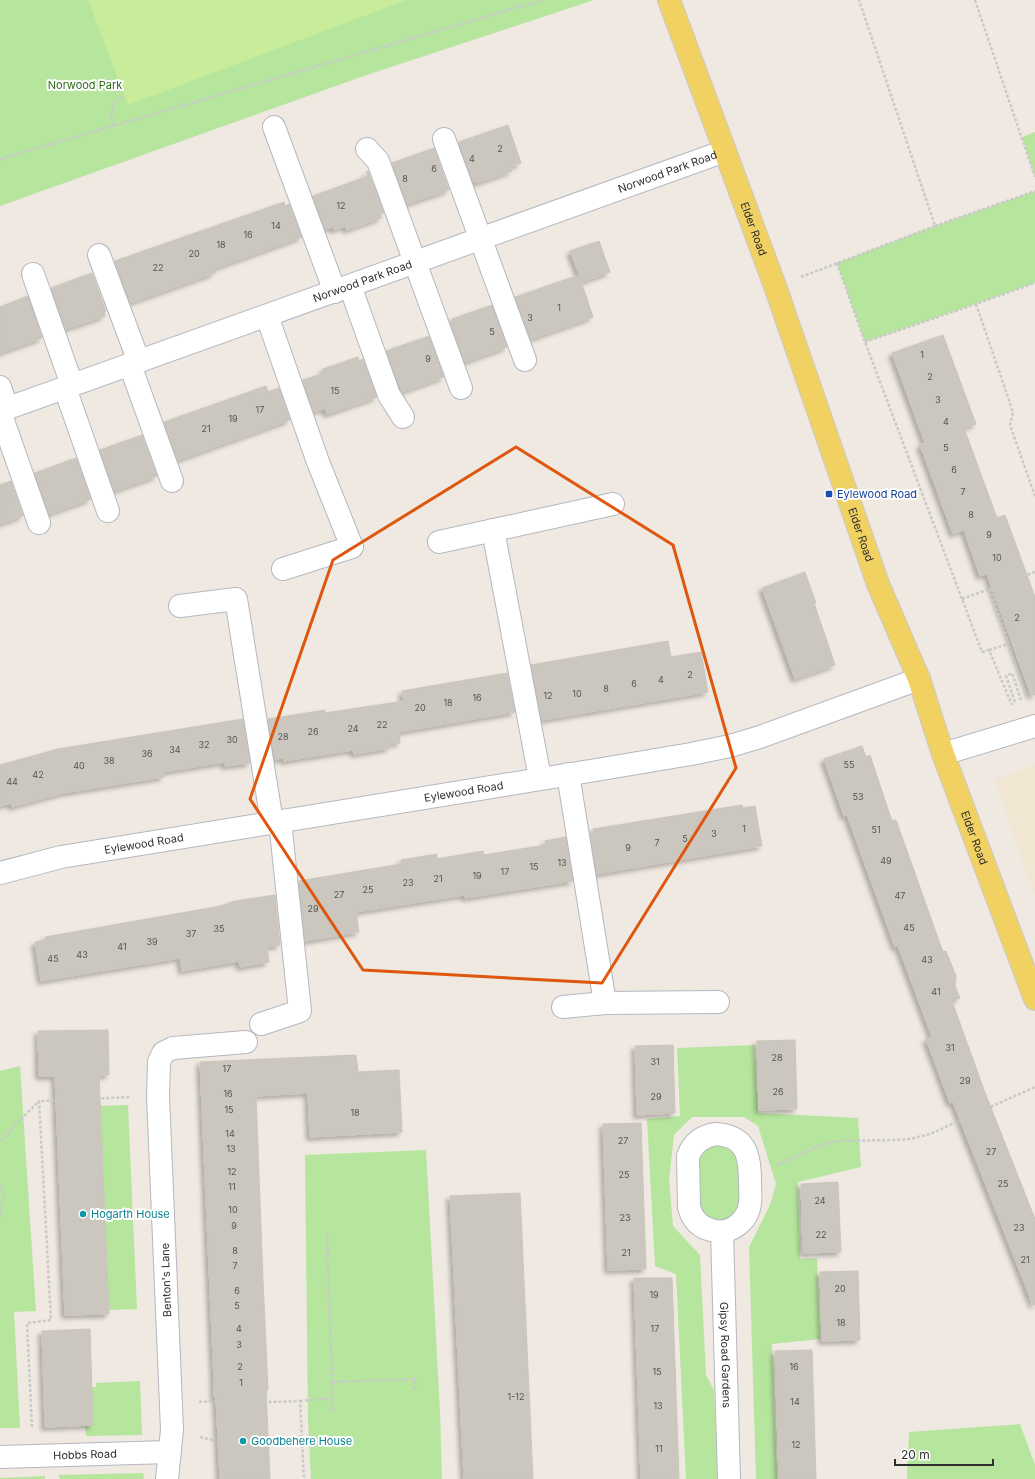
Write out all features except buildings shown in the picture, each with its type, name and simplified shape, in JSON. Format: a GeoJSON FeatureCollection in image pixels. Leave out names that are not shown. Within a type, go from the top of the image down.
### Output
{"type":"FeatureCollection","features":[{"type":"Feature","properties":{"kind":"main road","name":"Elder Road"},"geometry":{"type":"LineString","coordinates":[[669,0],[775,286],[878,584],[919,679],[943,754],[1035,999]]}},
{"type":"Feature","properties":{"kind":"street"},"geometry":{"type":"LineString","coordinates":[[274,127],[389,395],[403,417]]}},
{"type":"Feature","properties":{"kind":"street"},"geometry":{"type":"LineString","coordinates":[[444,140],[525,360]]}},
{"type":"Feature","properties":{"kind":"street"},"geometry":{"type":"LineString","coordinates":[[367,149],[378,161],[461,388]]}},
{"type":"Feature","properties":{"kind":"street","name":"Norwood Park Road"},"geometry":{"type":"LineString","coordinates":[[2,411],[725,152]]}},
{"type":"Feature","properties":{"kind":"street"},"geometry":{"type":"LineString","coordinates":[[99,255],[172,481]]}},
{"type":"Feature","properties":{"kind":"street"},"geometry":{"type":"LineString","coordinates":[[33,274],[108,511]]}},
{"type":"Feature","properties":{"kind":"street"},"geometry":{"type":"LineString","coordinates":[[267,316],[318,462],[352,547],[283,569]]}},
{"type":"Feature","properties":{"kind":"street"},"geometry":{"type":"LineString","coordinates":[[0,387],[2,411],[39,523]]}},
{"type":"Feature","properties":{"kind":"street"},"geometry":{"type":"LineString","coordinates":[[438,542],[613,504]]}},
{"type":"Feature","properties":{"kind":"street"},"geometry":{"type":"LineString","coordinates":[[493,530],[540,778]]}},
{"type":"Feature","properties":{"kind":"street"},"geometry":{"type":"LineString","coordinates":[[180,606],[236,599],[276,821],[300,1012],[261,1024]]}},
{"type":"Feature","properties":{"kind":"street","name":"Eylewood Road"},"geometry":{"type":"LineString","coordinates":[[0,873],[61,856],[691,754],[730,746],[919,679]]}},
{"type":"Feature","properties":{"kind":"street"},"geometry":{"type":"LineString","coordinates":[[943,754],[1029,728]]}},
{"type":"Feature","properties":{"kind":"street"},"geometry":{"type":"LineString","coordinates":[[568,774],[605,1003]]}},
{"type":"Feature","properties":{"kind":"street"},"geometry":{"type":"LineString","coordinates":[[563,1007],[605,1003],[718,1002]]}},
{"type":"Feature","properties":{"kind":"street","name":"Benton's Lane"},"geometry":{"type":"LineString","coordinates":[[167,1479],[172,1430],[158,1089],[159,1062],[163,1053],[172,1048],[246,1042]]}},
{"type":"Feature","properties":{"kind":"street","name":"Gipsy Road Gardens"},"geometry":{"type":"LineString","coordinates":[[722,1232],[729,1479]]}},
{"type":"Feature","properties":{"kind":"street","name":"Hobbs Road"},"geometry":{"type":"LineString","coordinates":[[0,1457],[169,1452]]}},
{"type":"Feature","properties":{"kind":"path"},"geometry":{"type":"LineString","coordinates":[[0,159],[543,0]]}},
{"type":"Feature","properties":{"kind":"path"},"geometry":{"type":"LineString","coordinates":[[859,0],[935,226]]}},
{"type":"Feature","properties":{"kind":"path"},"geometry":{"type":"LineString","coordinates":[[975,0],[1035,177]]}},
{"type":"Feature","properties":{"kind":"path"},"geometry":{"type":"LineString","coordinates":[[113,126],[111,114],[114,102],[124,96]]}},
{"type":"Feature","properties":{"kind":"path"},"geometry":{"type":"LineString","coordinates":[[801,277],[935,226],[1035,191]]}},
{"type":"Feature","properties":{"kind":"path"},"geometry":{"type":"LineString","coordinates":[[837,263],[865,342],[982,652],[1008,644]]}},
{"type":"Feature","properties":{"kind":"path"},"geometry":{"type":"LineString","coordinates":[[865,342],[1035,282]]}},
{"type":"Feature","properties":{"kind":"path"},"geometry":{"type":"LineString","coordinates":[[976,304],[1013,412],[1010,425],[1035,496]]}},
{"type":"Feature","properties":{"kind":"path"},"geometry":{"type":"LineString","coordinates":[[962,599],[1035,572]]}},
{"type":"Feature","properties":{"kind":"path"},"geometry":{"type":"LineString","coordinates":[[990,589],[1027,700],[1022,702],[1012,673],[1006,676],[1018,709]]}},
{"type":"Feature","properties":{"kind":"path"},"geometry":{"type":"LineString","coordinates":[[989,650],[1029,728]]}},
{"type":"Feature","properties":{"kind":"path"},"geometry":{"type":"LineString","coordinates":[[776,1166],[818,1146],[837,1141],[910,1139],[930,1134],[1035,1087]]}},
{"type":"Feature","properties":{"kind":"path"},"geometry":{"type":"LineString","coordinates":[[0,1141],[39,1100],[158,1089]]}},
{"type":"Feature","properties":{"kind":"path"},"geometry":{"type":"LineString","coordinates":[[33,1456],[27,1323],[51,1320],[39,1100]]}},
{"type":"Feature","properties":{"kind":"path"},"geometry":{"type":"LineString","coordinates":[[0,1185],[4,1194],[0,1216]]}},
{"type":"Feature","properties":{"kind":"path"},"geometry":{"type":"LineString","coordinates":[[327,1233],[333,1411]]}},
{"type":"Feature","properties":{"kind":"path"},"geometry":{"type":"LineString","coordinates":[[332,1382],[415,1379],[415,1391]]}},
{"type":"Feature","properties":{"kind":"path"},"geometry":{"type":"LineString","coordinates":[[171,1403],[259,1399],[271,1402],[332,1398]]}},
{"type":"Feature","properties":{"kind":"path"},"geometry":{"type":"LineString","coordinates":[[300,1401],[304,1479]]}},
{"type":"Feature","properties":{"kind":"path"},"geometry":{"type":"LineString","coordinates":[[272,1438],[302,1437]]}},
{"type":"Feature","properties":{"kind":"highlighted area"},"geometry":{"type":"Polygon","coordinates":[[[516,447],[673,545],[736,768],[602,983],[363,970],[250,799],[333,560],[516,447]]]}},
{"type":"Feature","properties":{"kind":"shaded area"},"geometry":{"type":"Polygon","coordinates":[[[1035,765],[1035,896],[995,780],[1035,765]]]}},
{"type":"Feature","properties":{"kind":"green space","name":"Norwood Park"},"geometry":{"type":"Polygon","coordinates":[[[0,0],[594,0],[361,77],[0,206],[0,0]]]}},
{"type":"Feature","properties":{"kind":"green space"},"geometry":{"type":"Polygon","coordinates":[[[88,0],[406,0],[128,105],[88,0]]]}},
{"type":"Feature","properties":{"kind":"green space"},"geometry":{"type":"Polygon","coordinates":[[[1035,132],[1035,177],[1022,137],[1035,132]]]}},
{"type":"Feature","properties":{"kind":"green space"},"geometry":{"type":"Polygon","coordinates":[[[1035,191],[1035,283],[865,342],[837,263],[935,226],[1035,191]]]}},
{"type":"Feature","properties":{"kind":"green space"},"geometry":{"type":"Polygon","coordinates":[[[754,1045],[758,1113],[858,1118],[861,1167],[798,1182],[800,1259],[817,1258],[820,1339],[772,1344],[777,1479],[756,1479],[749,1247],[770,1205],[776,1184],[758,1126],[744,1117],[692,1117],[674,1135],[669,1180],[673,1226],[700,1255],[706,1375],[714,1390],[718,1479],[686,1479],[676,1274],[655,1266],[647,1119],[680,1116],[677,1048],[754,1045]]]}},
{"type":"Feature","properties":{"kind":"green space"},"geometry":{"type":"Polygon","coordinates":[[[20,1066],[36,1311],[14,1312],[20,1428],[0,1428],[0,1071],[20,1066]]]}},
{"type":"Feature","properties":{"kind":"green space"},"geometry":{"type":"Polygon","coordinates":[[[128,1105],[137,1309],[109,1310],[101,1117],[96,1106],[128,1105]]]}},
{"type":"Feature","properties":{"kind":"green space"},"geometry":{"type":"Polygon","coordinates":[[[714,1142],[734,1149],[740,1162],[740,1207],[732,1218],[720,1222],[707,1218],[699,1207],[697,1163],[701,1150],[714,1142]]]}},
{"type":"Feature","properties":{"kind":"green space"},"geometry":{"type":"Polygon","coordinates":[[[426,1150],[440,1412],[442,1479],[311,1479],[308,1419],[305,1155],[426,1150]]]}},
{"type":"Feature","properties":{"kind":"green space"},"geometry":{"type":"Polygon","coordinates":[[[140,1381],[142,1435],[86,1436],[85,1426],[93,1425],[92,1387],[96,1387],[96,1383],[140,1381]]]}},
{"type":"Feature","properties":{"kind":"green space"},"geometry":{"type":"Polygon","coordinates":[[[1020,1424],[1035,1465],[1035,1479],[907,1479],[909,1432],[1020,1424]]]}},
{"type":"Feature","properties":{"kind":"green space"},"geometry":{"type":"Polygon","coordinates":[[[143,1473],[144,1479],[60,1479],[58,1475],[143,1473]]]}},
{"type":"Feature","properties":{"kind":"green space"},"geometry":{"type":"Polygon","coordinates":[[[45,1476],[45,1479],[0,1479],[0,1478],[45,1476]]]}},
{"type":"Feature","properties":{"kind":"place","name":"Eylewood Road"},"geometry":{"type":"Point","coordinates":[829,494]}},
{"type":"Feature","properties":{"kind":"place","name":"Hogarth House"},"geometry":{"type":"Point","coordinates":[83,1214]}},
{"type":"Feature","properties":{"kind":"place","name":"Goodbehere House"},"geometry":{"type":"Point","coordinates":[243,1441]}}]}
